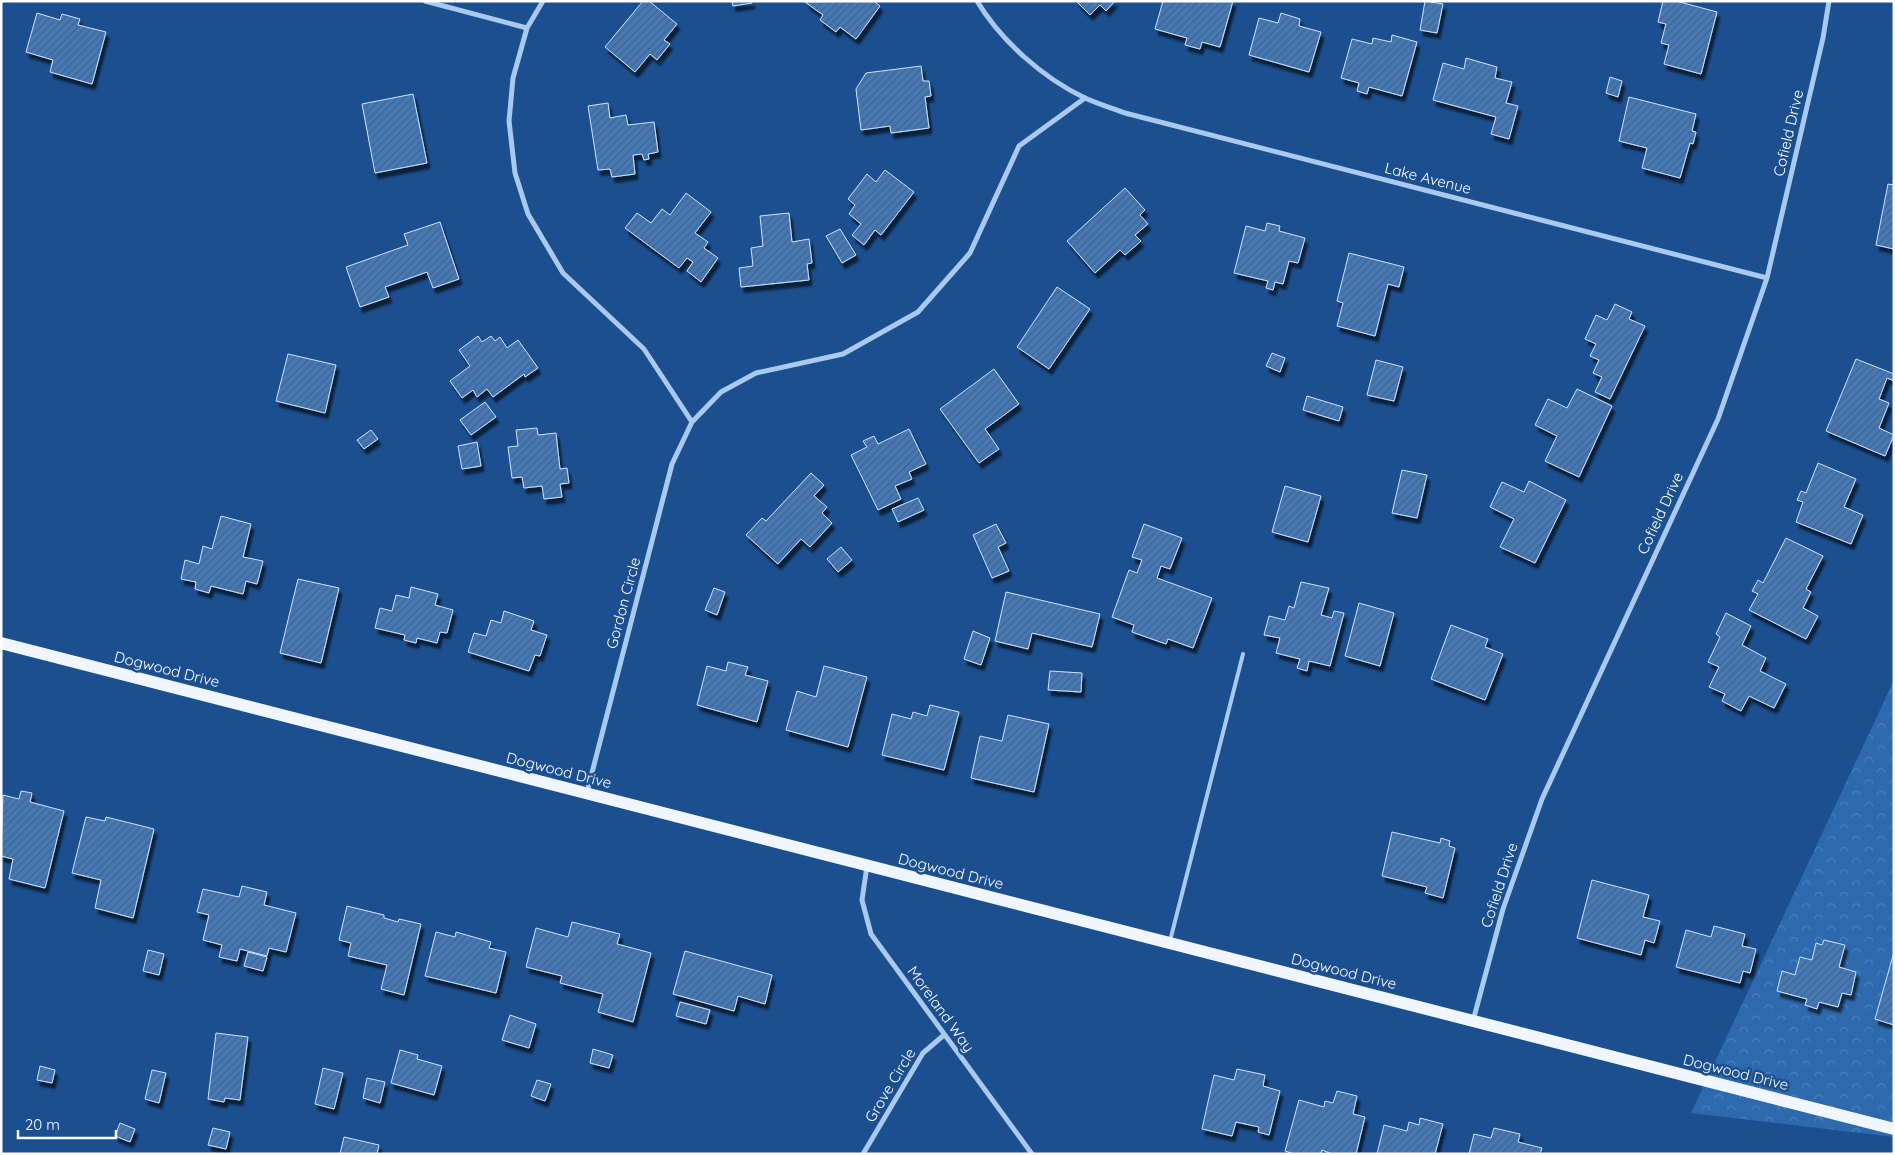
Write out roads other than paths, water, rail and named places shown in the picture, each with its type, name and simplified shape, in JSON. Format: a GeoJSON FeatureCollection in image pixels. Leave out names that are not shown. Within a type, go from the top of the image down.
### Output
{"type":"FeatureCollection","features":[{"type":"Feature","properties":{"kind":"main road","name":"Dogwood Drive"},"geometry":{"type":"LineString","coordinates":[[1,644],[1894,1129]]}},
{"type":"Feature","properties":{"kind":"street"},"geometry":{"type":"LineString","coordinates":[[425,1],[527,28]]}},
{"type":"Feature","properties":{"kind":"street"},"geometry":{"type":"LineString","coordinates":[[543,1],[527,28],[513,78],[509,121],[515,172],[528,214],[563,273],[644,349],[692,422]]}},
{"type":"Feature","properties":{"kind":"street","name":"Lake Avenue"},"geometry":{"type":"LineString","coordinates":[[977,1],[986,16],[1012,45],[1044,73],[1085,98],[1125,113],[1767,278]]}},
{"type":"Feature","properties":{"kind":"street","name":"Cofield Drive"},"geometry":{"type":"LineString","coordinates":[[1473,1021],[1503,909],[1542,799],[1718,419],[1767,278],[1823,38],[1829,1]]}},
{"type":"Feature","properties":{"kind":"street","name":"Gordon Circle"},"geometry":{"type":"LineString","coordinates":[[586,794],[672,464],[692,422],[722,392],[756,373],[843,354],[918,312],[970,253],[1020,146],[1085,98]]}},
{"type":"Feature","properties":{"kind":"street","name":"Moreland Way"},"geometry":{"type":"LineString","coordinates":[[867,866],[862,900],[871,934],[1032,1154]]}},
{"type":"Feature","properties":{"kind":"street","name":"Grove Circle"},"geometry":{"type":"LineString","coordinates":[[863,1154],[922,1052],[944,1035]]}},
{"type":"Feature","properties":{"kind":"lane"},"geometry":{"type":"LineString","coordinates":[[1170,944],[1243,654]]}}]}
